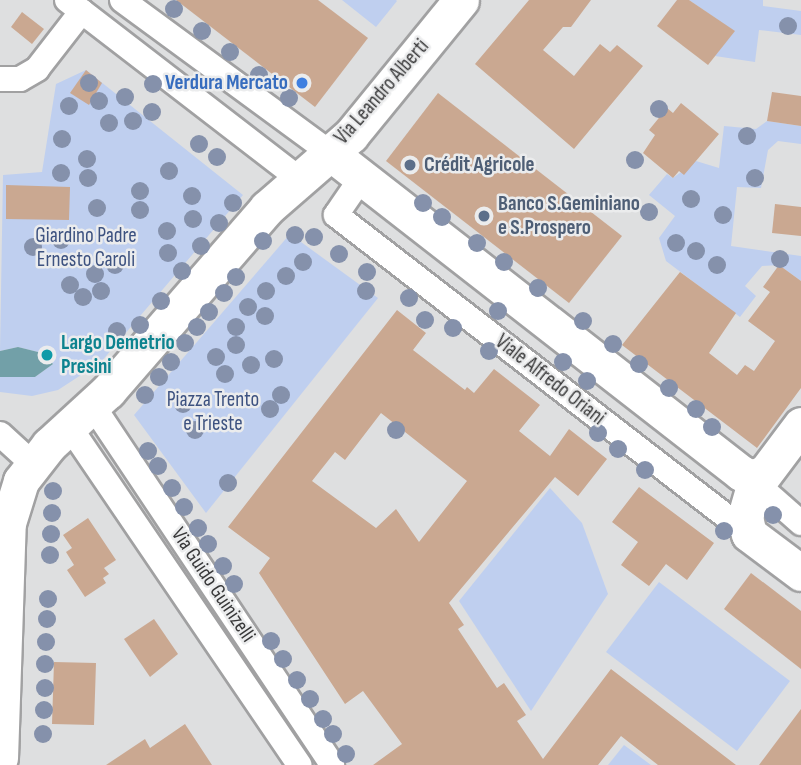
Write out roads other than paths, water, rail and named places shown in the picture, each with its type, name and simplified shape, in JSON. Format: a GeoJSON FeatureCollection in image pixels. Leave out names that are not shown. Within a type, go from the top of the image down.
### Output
{"type":"FeatureCollection","features":[{"type":"Feature","properties":{"kind":"street"},"geometry":{"type":"LineString","coordinates":[[122,0],[329,152]]}},
{"type":"Feature","properties":{"kind":"street","name":"Via Leandro Alberti"},"geometry":{"type":"LineString","coordinates":[[298,178],[351,135],[461,0]]}},
{"type":"Feature","properties":{"kind":"street"},"geometry":{"type":"LineString","coordinates":[[0,79],[20,79],[37,69],[74,6],[298,178],[81,416],[33,464],[18,490],[8,523],[0,758]]}},
{"type":"Feature","properties":{"kind":"street","name":"Viale Alfredo Oriani"},"geometry":{"type":"LineString","coordinates":[[329,152],[741,473],[766,484]]}},
{"type":"Feature","properties":{"kind":"street","name":"Viale Alfredo Oriani"},"geometry":{"type":"LineString","coordinates":[[362,177],[336,215],[801,573]]}},
{"type":"Feature","properties":{"kind":"street","name":"Via Guido Guinizelli"},"geometry":{"type":"LineString","coordinates":[[81,416],[299,765]]}},
{"type":"Feature","properties":{"kind":"street","name":"Via Guido Guinizelli"},"geometry":{"type":"LineString","coordinates":[[81,416],[332,765]]}},
{"type":"Feature","properties":{"kind":"street"},"geometry":{"type":"LineString","coordinates":[[749,534],[745,517],[748,502],[766,484],[801,425]]}},
{"type":"Feature","properties":{"kind":"street"},"geometry":{"type":"LineString","coordinates":[[0,434],[33,464]]}},
{"type":"Feature","properties":{"kind":"street"},"geometry":{"type":"LineString","coordinates":[[766,484],[801,523]]}},
{"type":"Feature","properties":{"kind":"place","name":"Verdura Mercato"},"geometry":{"type":"Point","coordinates":[302,83]}},
{"type":"Feature","properties":{"kind":"place","name":"Crédit Agricole"},"geometry":{"type":"Point","coordinates":[410,165]}},
{"type":"Feature","properties":{"kind":"place","name":"Banco S.Geminiano e S.Prospero"},"geometry":{"type":"Point","coordinates":[484,216]}},
{"type":"Feature","properties":{"kind":"place","name":"Largo Demetrio Presini"},"geometry":{"type":"Point","coordinates":[47,355]}},
{"type":"Feature","properties":{"kind":"park label","name":"Giardino Padre Ernesto Caroli"},"geometry":{"type":"Point","coordinates":[86,248]}},
{"type":"Feature","properties":{"kind":"park label","name":"Piazza Trento e Trieste"},"geometry":{"type":"Point","coordinates":[213,412]}}]}
